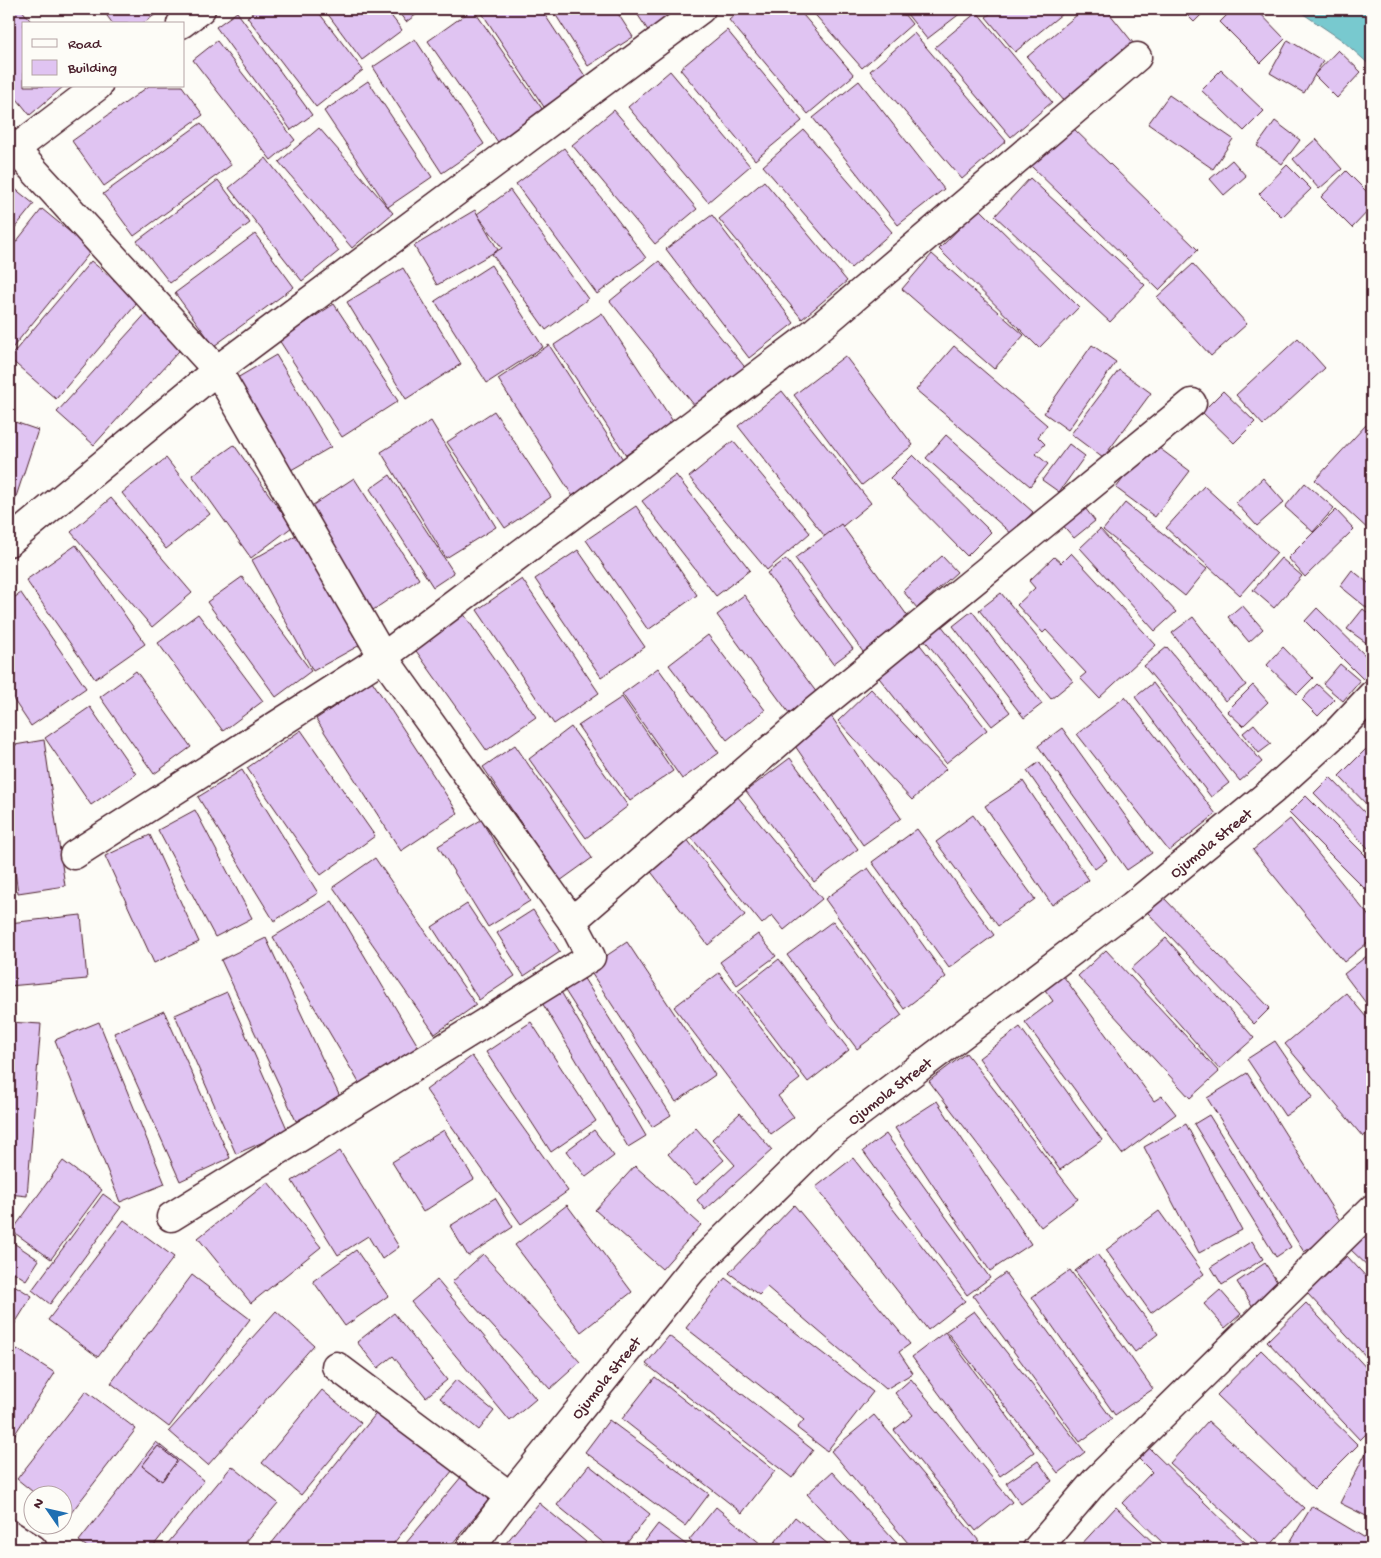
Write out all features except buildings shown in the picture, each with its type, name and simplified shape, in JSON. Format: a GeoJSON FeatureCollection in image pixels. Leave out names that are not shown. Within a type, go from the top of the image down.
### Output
{"type":"FeatureCollection","features":[{"type":"Feature","properties":{"kind":"street"},"geometry":{"type":"LineString","coordinates":[[184,22],[201,9]]}},
{"type":"Feature","properties":{"kind":"street"},"geometry":{"type":"LineString","coordinates":[[9,542],[216,370],[701,9]]}},
{"type":"Feature","properties":{"kind":"street"},"geometry":{"type":"LineString","coordinates":[[74,855],[383,657],[806,339],[1137,57]]}},
{"type":"Feature","properties":{"kind":"street"},"geometry":{"type":"LineString","coordinates":[[95,88],[11,146],[216,370],[383,657],[572,921],[591,957],[171,1217]]}},
{"type":"Feature","properties":{"kind":"street"},"geometry":{"type":"LineString","coordinates":[[572,921],[816,710],[1192,403]]}},
{"type":"Feature","properties":{"kind":"street","name":"Ojumola Street"},"geometry":{"type":"LineString","coordinates":[[470,1549],[510,1496],[692,1270],[826,1138],[1132,906],[1273,790],[1337,732],[1372,695]]}},
{"type":"Feature","properties":{"kind":"street"},"geometry":{"type":"LineString","coordinates":[[1037,1549],[1095,1481],[1372,1209]]}},
{"type":"Feature","properties":{"kind":"street"},"geometry":{"type":"LineString","coordinates":[[336,1366],[510,1496]]}},
{"type":"Feature","properties":{"kind":"street"},"geometry":{"type":"LineString","coordinates":[[9,1534],[33,1549]]}},
{"type":"Feature","properties":{"kind":"water"},"geometry":{"type":"Polygon","coordinates":[[[1296,9],[1372,9],[1372,67],[1342,40],[1296,9]]]}}]}
